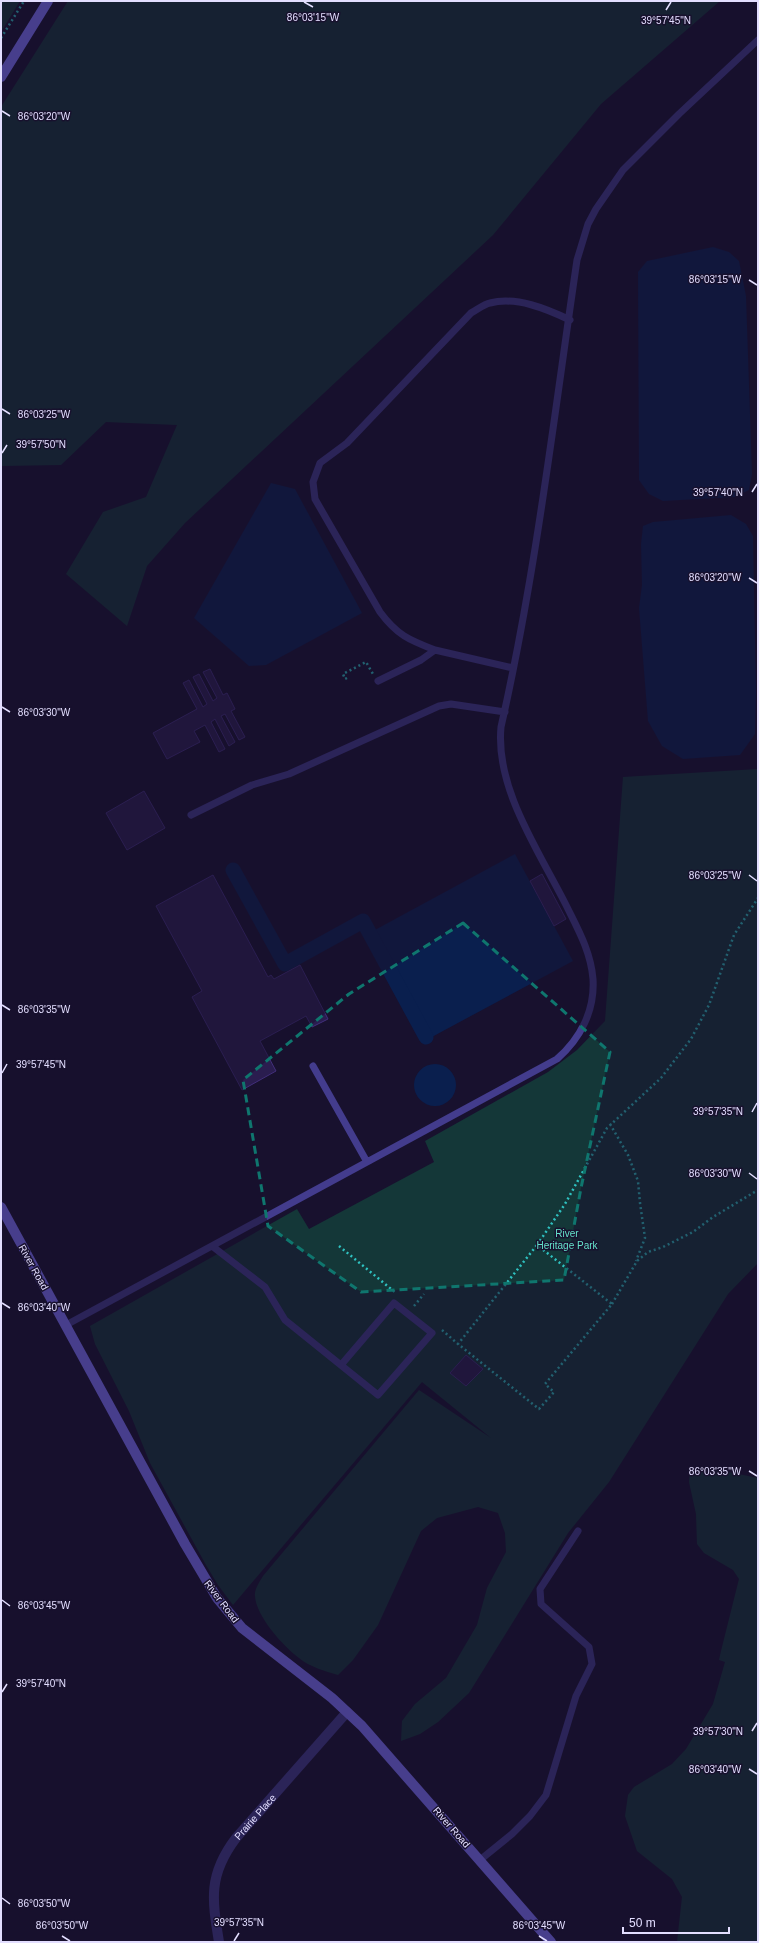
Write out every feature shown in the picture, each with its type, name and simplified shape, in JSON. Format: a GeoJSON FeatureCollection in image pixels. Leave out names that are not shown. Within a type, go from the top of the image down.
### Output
{"type":"FeatureCollection","features":[{"type":"Feature","properties":{"kind":"street"},"geometry":{"type":"LineString","coordinates":[[1,77],[48,1]]}},
{"type":"Feature","properties":{"kind":"street","name":"River Road"},"geometry":{"type":"LineString","coordinates":[[2,1210],[189,1550],[221,1604],[255,1639],[313,1683],[347,1712],[385,1751],[551,1942]]}},
{"type":"Feature","properties":{"kind":"street","name":"Prairie Place"},"geometry":{"type":"LineString","coordinates":[[220,1942],[213,1906],[213,1891],[216,1872],[223,1857],[236,1838],[347,1712]]}},
{"type":"Feature","properties":{"kind":"lane"},"geometry":{"type":"LineString","coordinates":[[66,1325],[557,1059],[568,1050],[588,1017],[593,980],[589,958],[583,938],[517,808],[511,793],[499,745],[537,537],[578,260],[588,224],[604,196],[623,170],[649,143],[758,40]]}},
{"type":"Feature","properties":{"kind":"lane"},"geometry":{"type":"LineString","coordinates":[[513,668],[435,650],[409,639],[392,627],[380,612],[315,499],[313,482],[320,463],[346,443],[471,313],[490,303],[509,302],[532,304],[570,320]]}},
{"type":"Feature","properties":{"kind":"lane"},"geometry":{"type":"LineString","coordinates":[[378,681],[435,650]]}},
{"type":"Feature","properties":{"kind":"lane"},"geometry":{"type":"LineString","coordinates":[[191,815],[252,785],[289,774],[439,706],[451,704],[504,712]]}},
{"type":"Feature","properties":{"kind":"lane"},"geometry":{"type":"LineString","coordinates":[[314,1066],[368,1162]]}},
{"type":"Feature","properties":{"kind":"lane"},"geometry":{"type":"LineString","coordinates":[[212,1246],[265,1287],[285,1320],[378,1395],[432,1333],[394,1303],[341,1365]]}},
{"type":"Feature","properties":{"kind":"lane"},"geometry":{"type":"LineString","coordinates":[[480,1860],[512,1834],[530,1816],[546,1796],[576,1696],[592,1664],[589,1647],[541,1604],[540,1589],[578,1531]]}},
{"type":"Feature","properties":{"kind":"path"},"geometry":{"type":"LineString","coordinates":[[1,38],[24,1]]}},
{"type":"Feature","properties":{"kind":"path"},"geometry":{"type":"LineString","coordinates":[[347,678],[346,679],[343,674],[366,662],[377,682],[378,681]]}},
{"type":"Feature","properties":{"kind":"path"},"geometry":{"type":"LineString","coordinates":[[458,1344],[537,1245],[565,1204],[610,1124],[661,1078],[691,1039],[709,1005],[734,935],[758,898]]}},
{"type":"Feature","properties":{"kind":"path"},"geometry":{"type":"LineString","coordinates":[[437,1327],[539,1409],[554,1392],[545,1384],[612,1304],[636,1263],[645,1238],[638,1181],[628,1155],[610,1124]]}},
{"type":"Feature","properties":{"kind":"path"},"geometry":{"type":"LineString","coordinates":[[636,1263],[648,1252],[663,1247],[693,1232],[713,1216],[758,1190]]}},
{"type":"Feature","properties":{"kind":"path"},"geometry":{"type":"LineString","coordinates":[[537,1245],[612,1304]]}},
{"type":"Feature","properties":{"kind":"path"},"geometry":{"type":"LineString","coordinates":[[339,1246],[402,1297]]}},
{"type":"Feature","properties":{"kind":"path"},"geometry":{"type":"LineString","coordinates":[[413,1307],[424,1294]]}},
{"type":"Feature","properties":{"kind":"path"},"geometry":{"type":"LineString","coordinates":[[407,1302],[419,1312]]}},
{"type":"Feature","properties":{"kind":"highlighted area"},"geometry":{"type":"Polygon","coordinates":[[[463,923],[610,1052],[581,1188],[564,1280],[361,1292],[268,1226],[243,1080],[349,994],[463,923]]]}},
{"type":"Feature","properties":{"kind":"green space"},"geometry":{"type":"Polygon","coordinates":[[[1,1],[20,1],[1,32],[1,1]]]}},
{"type":"Feature","properties":{"kind":"green space"},"geometry":{"type":"Polygon","coordinates":[[[68,1],[720,1],[601,104],[493,235],[185,523],[147,566],[127,626],[66,574],[103,512],[146,497],[177,425],[106,422],[61,465],[1,466],[1,107],[68,1]]]}},
{"type":"Feature","properties":{"kind":"green space","name":"River Heritage Park"},"geometry":{"type":"Polygon","coordinates":[[[758,769],[758,1263],[728,1294],[609,1482],[568,1533],[469,1693],[438,1722],[420,1734],[401,1741],[402,1721],[415,1704],[446,1678],[477,1625],[487,1588],[506,1552],[505,1533],[498,1513],[478,1507],[437,1518],[421,1531],[378,1625],[353,1660],[338,1675],[308,1664],[293,1653],[278,1638],[271,1630],[260,1612],[255,1591],[263,1576],[419,1390],[491,1438],[422,1382],[233,1605],[218,1585],[206,1565],[150,1463],[129,1411],[95,1344],[90,1326],[297,1209],[309,1229],[434,1162],[425,1141],[548,1072],[577,1050],[605,1021],[623,777],[758,769]]]}},
{"type":"Feature","properties":{"kind":"green space"},"geometry":{"type":"Polygon","coordinates":[[[699,1466],[758,1478],[758,1942],[677,1942],[682,1897],[672,1879],[637,1851],[625,1816],[628,1795],[634,1787],[672,1764],[686,1749],[713,1704],[725,1662],[719,1660],[739,1579],[733,1570],[704,1553],[697,1544],[696,1514],[689,1482],[690,1471],[699,1466]]]}},
{"type":"Feature","properties":{"kind":"water"},"geometry":{"type":"Polygon","coordinates":[[[713,247],[729,252],[739,261],[746,296],[752,474],[749,490],[735,497],[663,501],[649,494],[639,480],[638,272],[647,261],[713,247]]]}},
{"type":"Feature","properties":{"kind":"water"},"geometry":{"type":"Polygon","coordinates":[[[271,483],[295,489],[362,613],[266,665],[249,666],[194,618],[271,483]]]}},
{"type":"Feature","properties":{"kind":"water"},"geometry":{"type":"Polygon","coordinates":[[[731,515],[746,524],[753,536],[756,691],[755,734],[740,755],[683,759],[662,746],[648,721],[639,608],[642,585],[641,544],[643,526],[653,522],[731,515]]]}},
{"type":"Feature","properties":{"kind":"water"},"geometry":{"type":"Polygon","coordinates":[[[515,854],[573,961],[430,1038],[373,931],[515,854]]]}},
{"type":"Feature","properties":{"kind":"water"},"geometry":{"type":"Polygon","coordinates":[[[431,1064],[439,1064],[447,1067],[453,1073],[456,1085],[453,1097],[447,1103],[439,1106],[431,1106],[423,1103],[417,1097],[414,1089],[414,1081],[417,1073],[423,1067],[431,1064]]]}},
{"type":"Feature","properties":{"kind":"building"},"geometry":{"type":"Polygon","coordinates":[[[210,669],[223,695],[227,693],[235,709],[231,711],[245,737],[239,740],[225,714],[221,716],[235,742],[229,746],[215,719],[211,722],[225,749],[219,752],[205,725],[194,731],[200,742],[167,759],[153,733],[197,709],[183,683],[189,680],[203,707],[207,704],[193,677],[199,674],[213,701],[217,698],[203,672],[210,669]]]}},
{"type":"Feature","properties":{"kind":"building"},"geometry":{"type":"Polygon","coordinates":[[[144,791],[165,828],[127,850],[106,813],[144,791]]]}},
{"type":"Feature","properties":{"kind":"building"},"geometry":{"type":"Polygon","coordinates":[[[542,874],[566,919],[554,926],[530,881],[542,874]]]}},
{"type":"Feature","properties":{"kind":"building"},"geometry":{"type":"Polygon","coordinates":[[[213,875],[268,977],[271,975],[274,979],[300,965],[328,1019],[312,1027],[306,1016],[260,1041],[276,1071],[242,1090],[192,997],[202,991],[156,906],[213,875]]]}},
{"type":"Feature","properties":{"kind":"building"},"geometry":{"type":"Polygon","coordinates":[[[466,1355],[483,1369],[466,1386],[450,1373],[466,1355]]]}},
{"type":"Feature","properties":{"kind":"waterway"},"geometry":{"type":"LineString","coordinates":[[233,870],[285,964],[363,921],[426,1037]]}}]}
